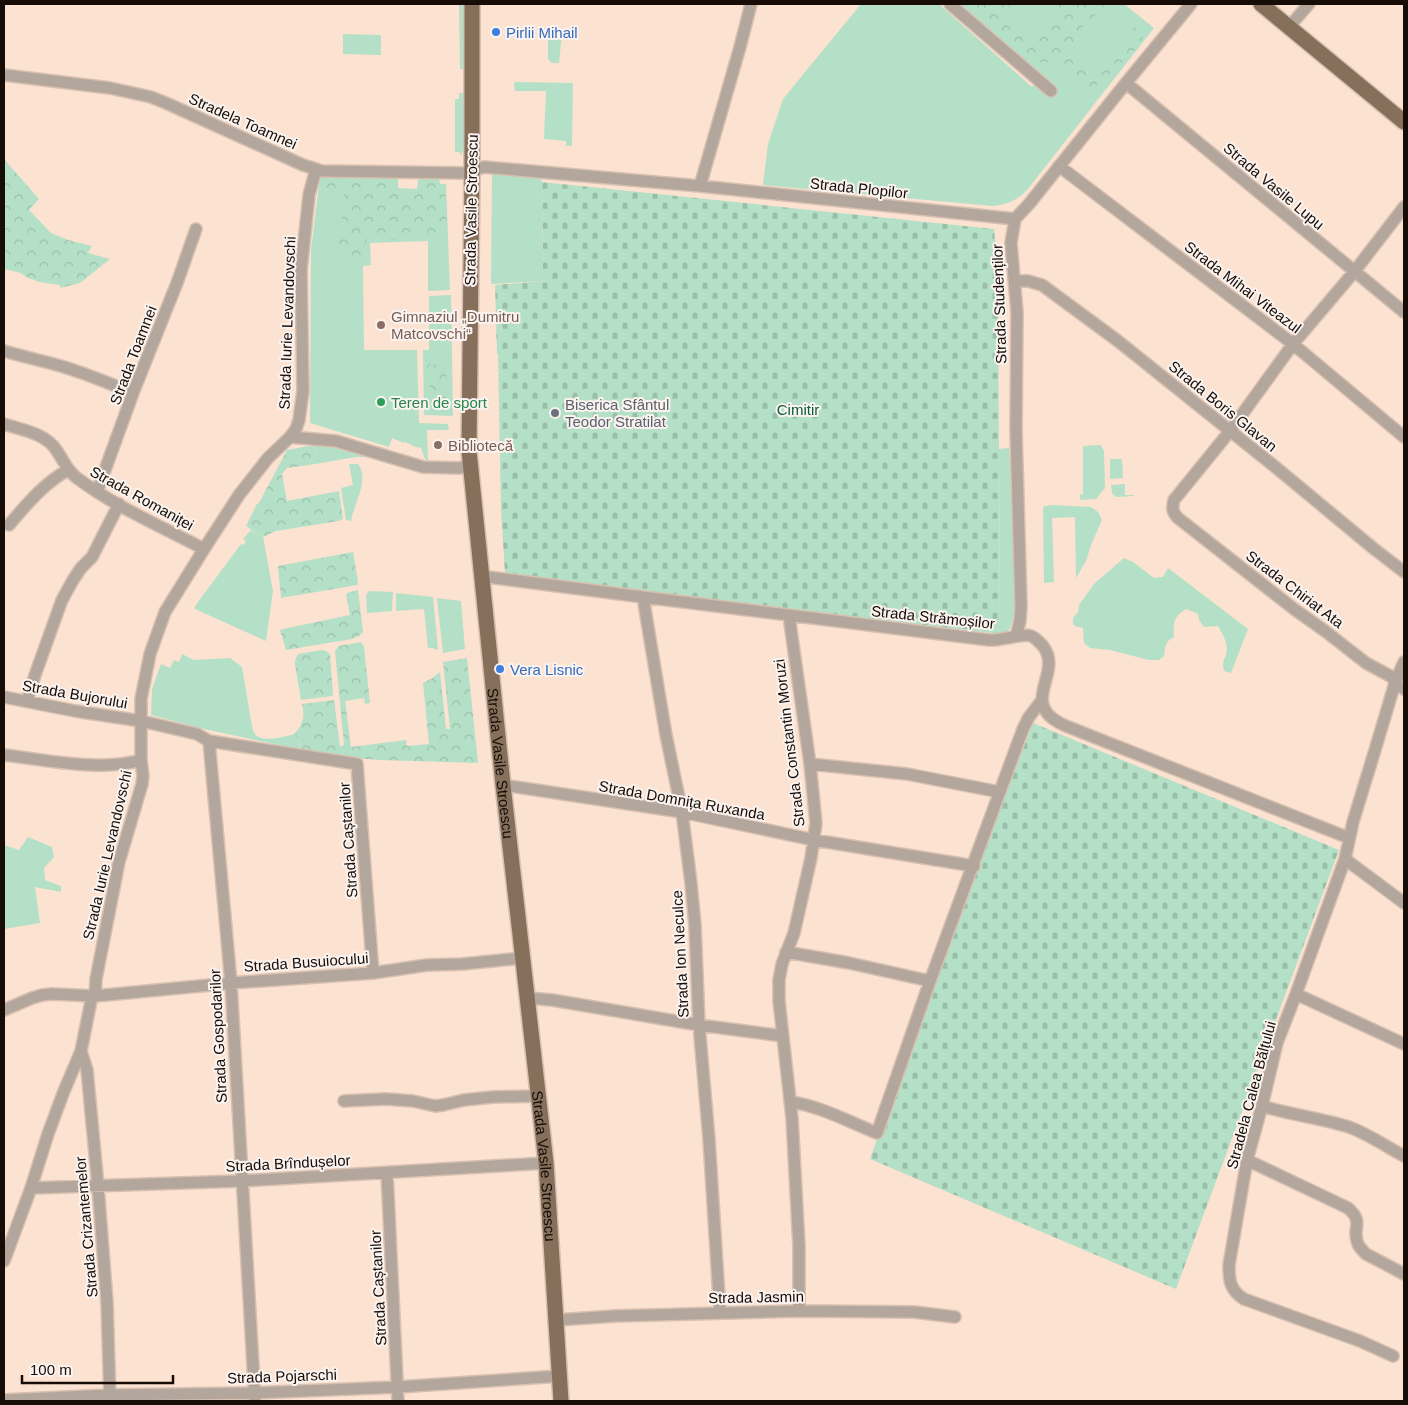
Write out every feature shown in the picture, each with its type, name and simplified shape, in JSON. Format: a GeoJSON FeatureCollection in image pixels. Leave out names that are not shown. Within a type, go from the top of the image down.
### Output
{"type":"FeatureCollection","features":[{"type":"Feature","properties":{"kind":"main road","name":"Strada Vasile Stroescu"},"geometry":{"type":"LineString","coordinates":[[472,4],[472,171],[468,427],[470,466],[502,785],[546,1162],[561,1401]]}},
{"type":"Feature","properties":{"kind":"main road"},"geometry":{"type":"LineString","coordinates":[[1261,4],[1404,122]]}},
{"type":"Feature","properties":{"kind":"street"},"geometry":{"type":"LineString","coordinates":[[700,186],[751,4]]}},
{"type":"Feature","properties":{"kind":"street"},"geometry":{"type":"LineString","coordinates":[[950,4],[1051,91]]}},
{"type":"Feature","properties":{"kind":"street"},"geometry":{"type":"LineString","coordinates":[[1015,219],[1191,4]]}},
{"type":"Feature","properties":{"kind":"street"},"geometry":{"type":"LineString","coordinates":[[1289,27],[1309,4]]}},
{"type":"Feature","properties":{"kind":"street","name":"Stradela Toamnei"},"geometry":{"type":"LineString","coordinates":[[4,75],[110,88],[151,97],[303,165],[322,171],[464,173],[472,171]]}},
{"type":"Feature","properties":{"kind":"street","name":"Strada Vasile Lupu"},"geometry":{"type":"LineString","coordinates":[[1126,83],[1404,312]]}},
{"type":"Feature","properties":{"kind":"street","name":"Strada Mihai Viteazul"},"geometry":{"type":"LineString","coordinates":[[1059,166],[1293,344],[1404,437]]}},
{"type":"Feature","properties":{"kind":"street","name":"Strada Plopilor"},"geometry":{"type":"LineString","coordinates":[[472,171],[484,167],[700,186],[1015,219]]}},
{"type":"Feature","properties":{"kind":"street","name":"Strada Iurie Levandovschi"},"geometry":{"type":"LineString","coordinates":[[4,1261],[31,1188],[48,1134],[81,1051],[94,996],[119,862],[142,784],[141,700],[144,677],[157,632],[165,612],[239,495],[268,458],[290,437],[296,429],[299,420],[303,391],[301,270],[309,195],[316,169]]}},
{"type":"Feature","properties":{"kind":"street"},"geometry":{"type":"LineString","coordinates":[[1230,430],[1293,344],[1354,272],[1404,207]]}},
{"type":"Feature","properties":{"kind":"street","name":"Strada Studenților"},"geometry":{"type":"LineString","coordinates":[[1015,219],[1011,243],[1017,312],[1016,431],[1021,606],[1016,636]]}},
{"type":"Feature","properties":{"kind":"street","name":"Strada Toamnei"},"geometry":{"type":"LineString","coordinates":[[97,492],[196,229]]}},
{"type":"Feature","properties":{"kind":"street","name":"Strada Boris Glavan"},"geometry":{"type":"LineString","coordinates":[[1015,281],[1042,285],[1118,340],[1404,572]]}},
{"type":"Feature","properties":{"kind":"street"},"geometry":{"type":"LineString","coordinates":[[4,351],[55,364],[133,393]]}},
{"type":"Feature","properties":{"kind":"street","name":"Strada Romaniței"},"geometry":{"type":"LineString","coordinates":[[4,424],[35,433],[49,441],[68,470],[97,492],[204,549]]}},
{"type":"Feature","properties":{"kind":"street","name":"Strada Chiriat Ata"},"geometry":{"type":"LineString","coordinates":[[1230,430],[1174,500],[1173,513],[1294,609],[1366,663],[1392,677],[1400,686]]}},
{"type":"Feature","properties":{"kind":"street"},"geometry":{"type":"LineString","coordinates":[[290,437],[336,441],[423,467],[459,468],[470,466]]}},
{"type":"Feature","properties":{"kind":"street","name":"Strada Romaniței"},"geometry":{"type":"LineString","coordinates":[[8,525],[49,483],[68,470]]}},
{"type":"Feature","properties":{"kind":"street"},"geometry":{"type":"LineString","coordinates":[[27,701],[62,600],[81,568],[92,557],[119,504]]}},
{"type":"Feature","properties":{"kind":"street","name":"Strada Strămoșilor"},"geometry":{"type":"LineString","coordinates":[[480,576],[989,640],[1030,636],[1039,642],[1048,658],[1049,667],[1042,700]]}},
{"type":"Feature","properties":{"kind":"street","name":"Strada Ion Neculce"},"geometry":{"type":"LineString","coordinates":[[643,597],[682,812],[695,925],[699,1025],[720,1313]]}},
{"type":"Feature","properties":{"kind":"street","name":"Strada Constantin Moruzi"},"geometry":{"type":"LineString","coordinates":[[788,616],[810,764],[816,823],[811,858],[794,933],[782,964],[779,980],[779,1002],[790,1102],[799,1246],[799,1311]]}},
{"type":"Feature","properties":{"kind":"street","name":"Stradela Calea Bălțului"},"geometry":{"type":"LineString","coordinates":[[1393,1356],[1360,1341],[1244,1299],[1236,1294],[1229,1278],[1247,1160],[1277,1043],[1345,859],[1349,838],[1400,686],[1404,662]]}},
{"type":"Feature","properties":{"kind":"street","name":"Strada Bujorului"},"geometry":{"type":"LineString","coordinates":[[4,697],[75,711],[142,721]]}},
{"type":"Feature","properties":{"kind":"street"},"geometry":{"type":"LineString","coordinates":[[790,1102],[815,1108],[877,1133],[930,980],[974,866],[1023,729],[1029,717],[1042,700]]}},
{"type":"Feature","properties":{"kind":"street"},"geometry":{"type":"LineString","coordinates":[[1042,700],[1046,712],[1066,726],[1349,838]]}},
{"type":"Feature","properties":{"kind":"street"},"geometry":{"type":"LineString","coordinates":[[142,721],[197,734],[209,741]]}},
{"type":"Feature","properties":{"kind":"street","name":"Strada Caștanilor"},"geometry":{"type":"LineString","coordinates":[[209,741],[357,764],[373,973]]}},
{"type":"Feature","properties":{"kind":"street","name":"Strada Gospodarilor"},"geometry":{"type":"LineString","coordinates":[[209,741],[231,983],[254,1397]]}},
{"type":"Feature","properties":{"kind":"street"},"geometry":{"type":"LineString","coordinates":[[4,754],[87,764],[123,764],[141,760]]}},
{"type":"Feature","properties":{"kind":"street"},"geometry":{"type":"LineString","coordinates":[[810,764],[907,774],[1000,792]]}},
{"type":"Feature","properties":{"kind":"street","name":"Strada Domnița Ruxanda"},"geometry":{"type":"LineString","coordinates":[[502,785],[682,812],[814,840],[974,866]]}},
{"type":"Feature","properties":{"kind":"street"},"geometry":{"type":"LineString","coordinates":[[1345,859],[1404,903]]}},
{"type":"Feature","properties":{"kind":"street"},"geometry":{"type":"LineString","coordinates":[[786,952],[930,980]]}},
{"type":"Feature","properties":{"kind":"street","name":"Strada Busuiocului"},"geometry":{"type":"LineString","coordinates":[[4,1010],[42,995],[72,994],[94,996],[231,983],[373,973],[427,965],[462,964],[523,958]]}},
{"type":"Feature","properties":{"kind":"street"},"geometry":{"type":"LineString","coordinates":[[1296,994],[1404,1044]]}},
{"type":"Feature","properties":{"kind":"street"},"geometry":{"type":"LineString","coordinates":[[528,998],[552,1000],[699,1025],[783,1036]]}},
{"type":"Feature","properties":{"kind":"street","name":"Strada Crizantemelor"},"geometry":{"type":"LineString","coordinates":[[81,1051],[87,1070],[108,1302],[110,1398]]}},
{"type":"Feature","properties":{"kind":"street"},"geometry":{"type":"LineString","coordinates":[[344,1101],[386,1099],[413,1101],[435,1106],[493,1097],[538,1096]]}},
{"type":"Feature","properties":{"kind":"street"},"geometry":{"type":"LineString","coordinates":[[1262,1106],[1350,1128],[1369,1135],[1404,1156]]}},
{"type":"Feature","properties":{"kind":"street"},"geometry":{"type":"LineString","coordinates":[[1247,1160],[1348,1208],[1354,1213],[1358,1223],[1356,1232],[1358,1245],[1361,1249],[1366,1254],[1404,1274]]}},
{"type":"Feature","properties":{"kind":"street","name":"Strada Brîndușelor"},"geometry":{"type":"LineString","coordinates":[[31,1188],[387,1173],[546,1162]]}},
{"type":"Feature","properties":{"kind":"street","name":"Strada Caștanilor"},"geometry":{"type":"LineString","coordinates":[[387,1173],[398,1401]]}},
{"type":"Feature","properties":{"kind":"street","name":"Strada Jasmin"},"geometry":{"type":"LineString","coordinates":[[557,1320],[615,1316],[799,1311],[914,1312],[955,1317]]}},
{"type":"Feature","properties":{"kind":"street","name":"Strada Pojarschi"},"geometry":{"type":"LineString","coordinates":[[4,1400],[254,1397],[560,1376]]}},
{"type":"Feature","properties":{"kind":"green space"},"geometry":{"type":"Polygon","coordinates":[[[459,4],[464,4],[464,69],[460,69],[459,4]]]}},
{"type":"Feature","properties":{"kind":"green space"},"geometry":{"type":"Polygon","coordinates":[[[861,4],[939,4],[1032,87],[1041,75],[956,4],[1124,4],[1154,28],[1027,190],[1020,197],[1011,201],[992,206],[763,185],[768,144],[783,99],[861,4]]]}},
{"type":"Feature","properties":{"kind":"green space"},"geometry":{"type":"Polygon","coordinates":[[[963,4],[1009,4],[1013,18],[1026,34],[1042,33],[1060,4],[1102,4],[1104,6],[1082,28],[1071,49],[1078,63],[1089,72],[1104,65],[1132,28],[1140,25],[1146,31],[1139,47],[1089,91],[1075,80],[1060,63],[1040,62],[1020,51],[963,4]]]}},
{"type":"Feature","properties":{"kind":"green space"},"geometry":{"type":"Polygon","coordinates":[[[551,33],[562,33],[559,63],[552,63],[548,59],[548,37],[551,33]]]}},
{"type":"Feature","properties":{"kind":"green space"},"geometry":{"type":"Polygon","coordinates":[[[343,34],[381,35],[381,55],[343,54],[343,34]]]}},
{"type":"Feature","properties":{"kind":"green space"},"geometry":{"type":"Polygon","coordinates":[[[515,82],[573,83],[572,146],[566,146],[566,141],[544,139],[546,91],[515,91],[515,82]]]}},
{"type":"Feature","properties":{"kind":"green space"},"geometry":{"type":"Polygon","coordinates":[[[459,93],[465,93],[465,146],[462,156],[459,152],[455,152],[455,99],[459,99],[459,93]]]}},
{"type":"Feature","properties":{"kind":"green space"},"geometry":{"type":"Polygon","coordinates":[[[4,159],[39,199],[29,210],[51,233],[68,240],[92,246],[88,253],[110,259],[80,283],[60,288],[60,285],[39,282],[21,273],[4,269],[4,159]]]}},
{"type":"Feature","properties":{"kind":"green space"},"geometry":{"type":"Polygon","coordinates":[[[492,173],[540,178],[542,182],[543,281],[491,284],[492,173]]]}},
{"type":"Feature","properties":{"kind":"green space","name":"Gimnaziul „Dumitru Matcovschi“"},"geometry":{"type":"Polygon","coordinates":[[[320,177],[398,178],[398,188],[417,189],[418,179],[439,179],[440,184],[446,184],[450,290],[428,291],[428,241],[370,243],[371,265],[363,266],[364,350],[417,350],[419,423],[448,424],[449,430],[427,430],[428,461],[425,459],[421,448],[405,442],[392,438],[389,447],[310,423],[311,250],[320,177]]]}},
{"type":"Feature","properties":{"kind":"green space"},"geometry":{"type":"Polygon","coordinates":[[[325,179],[368,179],[386,182],[394,189],[402,192],[415,191],[426,182],[434,181],[445,188],[447,231],[445,237],[437,239],[426,236],[423,238],[388,240],[368,238],[364,247],[365,262],[357,269],[351,267],[348,255],[337,247],[333,235],[341,221],[346,197],[336,189],[326,188],[323,182],[325,179]]]}},
{"type":"Feature","properties":{"kind":"green space","name":"Cimitir"},"geometry":{"type":"Polygon","coordinates":[[[542,182],[994,229],[998,272],[1000,634],[505,573],[501,510],[495,285],[543,281],[542,182]]]}},
{"type":"Feature","properties":{"kind":"green space"},"geometry":{"type":"Polygon","coordinates":[[[451,295],[453,416],[424,415],[423,350],[429,350],[429,296],[451,295]]]}},
{"type":"Feature","properties":{"kind":"green space"},"geometry":{"type":"Polygon","coordinates":[[[433,359],[439,359],[445,370],[451,410],[446,411],[430,387],[426,368],[429,364],[434,365],[433,359]]]}},
{"type":"Feature","properties":{"kind":"green space"},"geometry":{"type":"Polygon","coordinates":[[[321,444],[368,457],[356,457],[309,465],[318,449],[309,446],[321,444]]]}},
{"type":"Feature","properties":{"kind":"green space"},"geometry":{"type":"Polygon","coordinates":[[[1101,445],[1104,451],[1105,488],[1096,499],[1080,500],[1080,495],[1083,494],[1083,446],[1101,445]]]}},
{"type":"Feature","properties":{"kind":"green space"},"geometry":{"type":"Polygon","coordinates":[[[309,446],[318,449],[309,465],[287,468],[282,474],[287,501],[339,491],[343,519],[276,531],[263,537],[246,526],[257,504],[287,450],[309,446]]]}},
{"type":"Feature","properties":{"kind":"green space"},"geometry":{"type":"Polygon","coordinates":[[[1009,448],[1017,593],[1010,628],[1006,633],[1000,634],[999,449],[1009,448]]]}},
{"type":"Feature","properties":{"kind":"green space"},"geometry":{"type":"Polygon","coordinates":[[[1110,459],[1122,459],[1123,478],[1110,479],[1110,459]]]}},
{"type":"Feature","properties":{"kind":"green space"},"geometry":{"type":"Polygon","coordinates":[[[349,464],[358,464],[362,476],[362,484],[351,521],[346,520],[341,488],[353,485],[349,464]]]}},
{"type":"Feature","properties":{"kind":"green space"},"geometry":{"type":"Polygon","coordinates":[[[1125,484],[1125,495],[1134,496],[1116,497],[1112,493],[1111,485],[1125,484]]]}},
{"type":"Feature","properties":{"kind":"green space"},"geometry":{"type":"Polygon","coordinates":[[[1051,505],[1091,507],[1098,512],[1102,520],[1086,561],[1076,578],[1075,517],[1052,518],[1054,582],[1044,583],[1043,507],[1051,505]]]}},
{"type":"Feature","properties":{"kind":"green space"},"geometry":{"type":"Polygon","coordinates":[[[251,530],[263,537],[273,591],[266,641],[195,609],[195,606],[241,544],[244,545],[246,541],[243,539],[251,530]]]}},
{"type":"Feature","properties":{"kind":"green space"},"geometry":{"type":"Polygon","coordinates":[[[353,552],[357,585],[281,598],[278,566],[353,552]]]}},
{"type":"Feature","properties":{"kind":"green space"},"geometry":{"type":"Polygon","coordinates":[[[1124,558],[1133,562],[1154,578],[1163,577],[1168,568],[1248,629],[1231,673],[1224,671],[1223,663],[1227,647],[1218,626],[1204,627],[1199,620],[1198,614],[1186,609],[1176,618],[1174,637],[1167,643],[1164,656],[1159,660],[1149,660],[1110,650],[1090,648],[1084,643],[1083,628],[1073,624],[1073,618],[1078,612],[1079,605],[1094,584],[1124,558]]]}},
{"type":"Feature","properties":{"kind":"green space"},"geometry":{"type":"Polygon","coordinates":[[[358,590],[363,632],[359,636],[352,639],[286,650],[280,630],[350,615],[346,595],[358,590]]]}},
{"type":"Feature","properties":{"kind":"green space"},"geometry":{"type":"Polygon","coordinates":[[[369,591],[393,592],[392,611],[367,613],[366,595],[369,591]]]}},
{"type":"Feature","properties":{"kind":"green space"},"geometry":{"type":"Polygon","coordinates":[[[396,593],[433,597],[438,650],[428,648],[424,609],[396,611],[396,593]]]}},
{"type":"Feature","properties":{"kind":"green space"},"geometry":{"type":"Polygon","coordinates":[[[437,598],[461,601],[465,649],[443,653],[437,598]]]}},
{"type":"Feature","properties":{"kind":"green space"},"geometry":{"type":"Polygon","coordinates":[[[361,642],[364,647],[370,703],[365,704],[364,698],[345,701],[351,747],[406,740],[407,746],[429,744],[423,683],[440,672],[446,729],[450,729],[443,662],[467,658],[478,763],[380,760],[340,757],[301,750],[298,738],[294,734],[302,720],[302,704],[334,700],[340,746],[344,745],[335,651],[339,646],[361,642]]]}},
{"type":"Feature","properties":{"kind":"green space"},"geometry":{"type":"Polygon","coordinates":[[[322,650],[330,654],[333,694],[332,696],[301,700],[295,660],[298,654],[322,650]]]}},
{"type":"Feature","properties":{"kind":"green space"},"geometry":{"type":"Polygon","coordinates":[[[182,654],[194,660],[230,658],[242,667],[254,733],[258,737],[268,739],[294,734],[298,738],[301,750],[200,728],[151,715],[152,689],[161,664],[170,668],[174,660],[179,662],[182,654]]]}},
{"type":"Feature","properties":{"kind":"green space"},"geometry":{"type":"Polygon","coordinates":[[[1033,723],[1339,850],[1176,1289],[870,1159],[911,1041],[1033,723]]]}},
{"type":"Feature","properties":{"kind":"green space"},"geometry":{"type":"Polygon","coordinates":[[[28,837],[52,847],[54,857],[44,868],[45,880],[61,886],[61,892],[35,887],[40,923],[4,929],[4,845],[19,850],[28,837]]]}},
{"type":"Feature","properties":{"kind":"place","name":"Pirlii Mihail"},"geometry":{"type":"Point","coordinates":[496,32]}},
{"type":"Feature","properties":{"kind":"place","name":"Gimnaziul „Dumitru Matcovschi“"},"geometry":{"type":"Point","coordinates":[381,325]}},
{"type":"Feature","properties":{"kind":"place","name":"Teren de sport"},"geometry":{"type":"Point","coordinates":[381,402]}},
{"type":"Feature","properties":{"kind":"place","name":"Biserica Sfântul Teodor Stratilat"},"geometry":{"type":"Point","coordinates":[555,413]}},
{"type":"Feature","properties":{"kind":"place","name":"Bibliotecă"},"geometry":{"type":"Point","coordinates":[438,445]}},
{"type":"Feature","properties":{"kind":"place","name":"Vera Lisnic"},"geometry":{"type":"Point","coordinates":[500,669]}}]}
